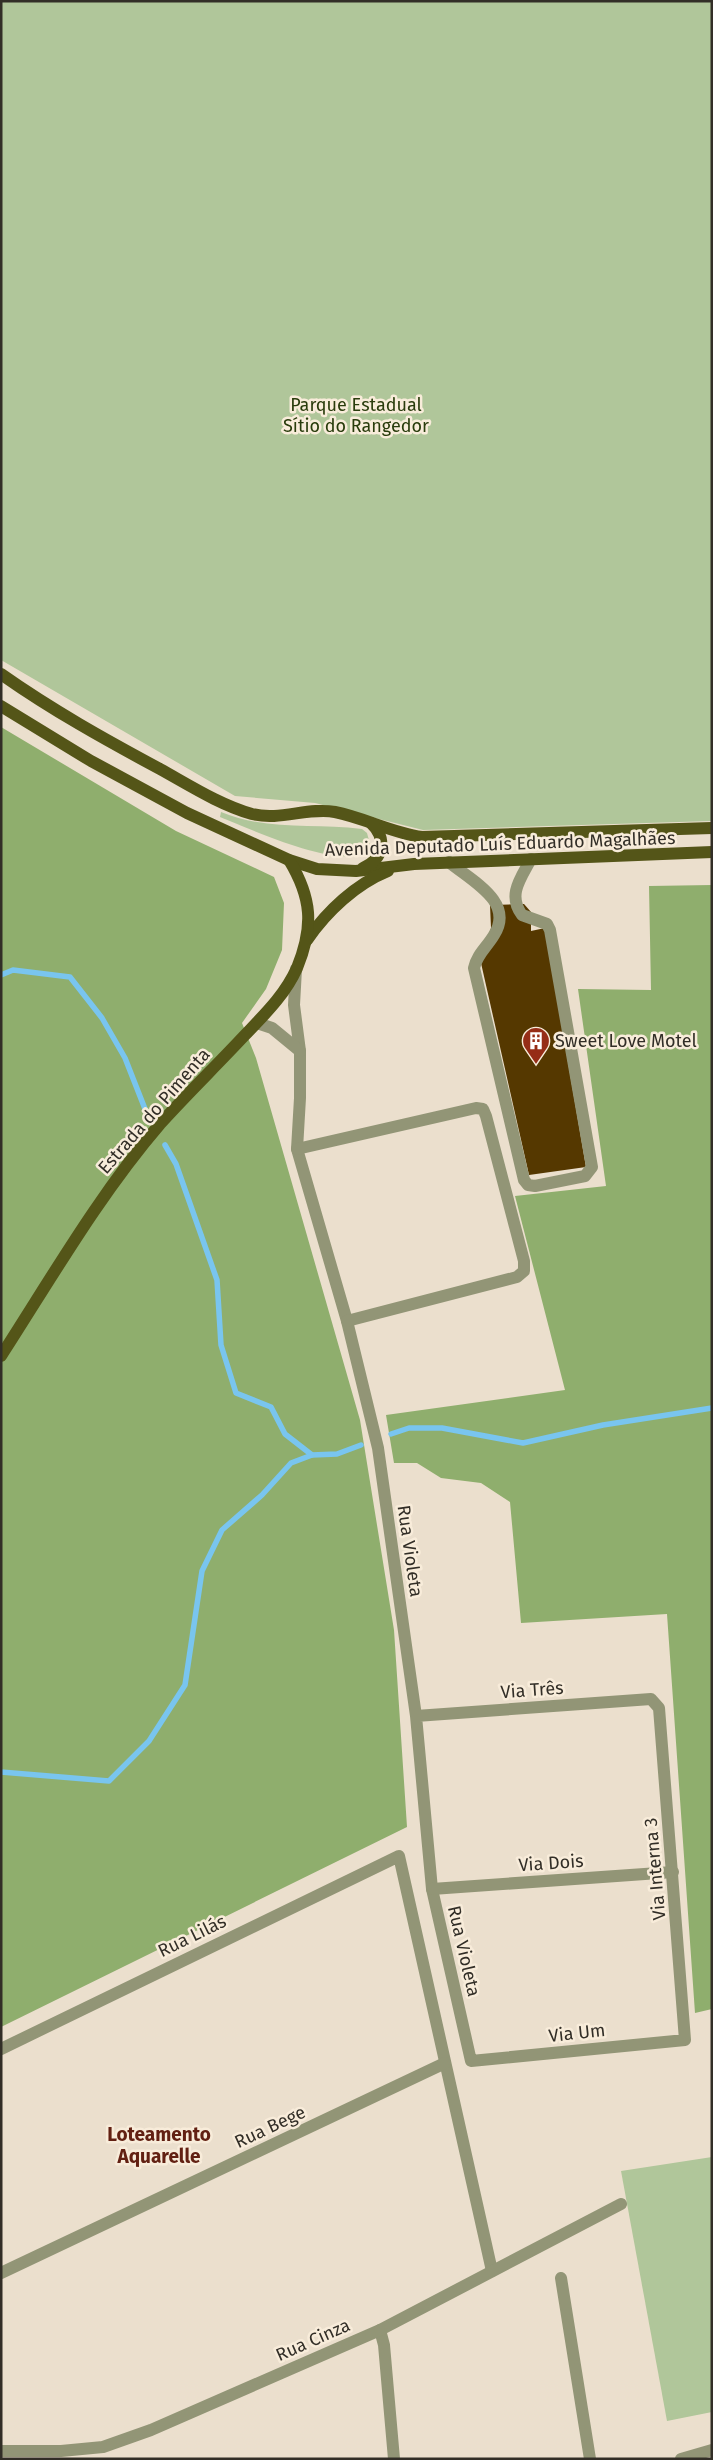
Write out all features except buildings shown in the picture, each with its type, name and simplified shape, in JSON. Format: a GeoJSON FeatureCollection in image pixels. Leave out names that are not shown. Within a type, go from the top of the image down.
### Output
{"type":"FeatureCollection","features":[{"type":"Feature","properties":{"kind":"main road","name":"Avenida Deputado Luís Eduardo Magalhães"},"geometry":{"type":"LineString","coordinates":[[1,674],[31,695],[94,733],[198,790],[235,807],[264,816],[333,812],[369,821],[399,833],[422,837],[712,828]]}},
{"type":"Feature","properties":{"kind":"main road","name":"Avenida Deputado Luís Eduardo Magalhães"},"geometry":{"type":"LineString","coordinates":[[1,706],[91,761],[188,813],[289,860],[317,869],[356,871],[402,865],[450,862],[712,852]]}},
{"type":"Feature","properties":{"kind":"main road"},"geometry":{"type":"LineString","coordinates":[[356,871],[376,860],[381,850],[380,834],[369,821]]}},
{"type":"Feature","properties":{"kind":"main road","name":"Estrada do Pimenta"},"geometry":{"type":"LineString","coordinates":[[1,1356],[115,1179],[161,1124],[277,1000],[296,968],[305,944],[308,901],[303,884],[289,860]]}},
{"type":"Feature","properties":{"kind":"main road","name":"Estrada do Pimenta"},"geometry":{"type":"LineString","coordinates":[[305,944],[322,921],[354,891],[373,878],[402,865]]}},
{"type":"Feature","properties":{"kind":"street"},"geometry":{"type":"LineString","coordinates":[[450,862],[496,900],[500,911],[501,923],[494,936],[476,959],[474,968],[524,1180],[528,1185],[535,1186],[585,1176],[592,1167],[550,930],[547,924],[522,915],[514,900],[514,891],[531,859]]}},
{"type":"Feature","properties":{"kind":"street","name":"Rua Violeta"},"geometry":{"type":"LineString","coordinates":[[296,968],[294,1005],[300,1051],[300,1113],[297,1149],[347,1321],[378,1448],[416,1716],[432,1889],[471,2061]]}},
{"type":"Feature","properties":{"kind":"street"},"geometry":{"type":"LineString","coordinates":[[256,1023],[272,1028],[300,1051]]}},
{"type":"Feature","properties":{"kind":"street"},"geometry":{"type":"LineString","coordinates":[[297,1149],[476,1108],[483,1109],[486,1116],[524,1261],[524,1271],[517,1277],[347,1321]]}},
{"type":"Feature","properties":{"kind":"street","name":"Via Três"},"geometry":{"type":"LineString","coordinates":[[416,1716],[651,1699]]}},
{"type":"Feature","properties":{"kind":"street","name":"Via Interna 3"},"geometry":{"type":"LineString","coordinates":[[651,1699],[659,1708],[685,2040]]}},
{"type":"Feature","properties":{"kind":"street","name":"Rua Lilás"},"geometry":{"type":"LineString","coordinates":[[1,2049],[399,1856],[445,2063]]}},
{"type":"Feature","properties":{"kind":"street","name":"Via Dois"},"geometry":{"type":"LineString","coordinates":[[432,1889],[673,1872]]}},
{"type":"Feature","properties":{"kind":"street","name":"Via Um"},"geometry":{"type":"LineString","coordinates":[[471,2061],[685,2040]]}},
{"type":"Feature","properties":{"kind":"street"},"geometry":{"type":"LineString","coordinates":[[445,2063],[492,2271]]}},
{"type":"Feature","properties":{"kind":"street","name":"Rua Bege"},"geometry":{"type":"LineString","coordinates":[[1,2273],[445,2063]]}},
{"type":"Feature","properties":{"kind":"street","name":"Rua Cinza"},"geometry":{"type":"LineString","coordinates":[[1,2451],[61,2451],[103,2447],[151,2430],[380,2330],[621,2204]]}},
{"type":"Feature","properties":{"kind":"street"},"geometry":{"type":"LineString","coordinates":[[561,2278],[590,2459]]}},
{"type":"Feature","properties":{"kind":"street"},"geometry":{"type":"LineString","coordinates":[[380,2330],[384,2346],[394,2459]]}},
{"type":"Feature","properties":{"kind":"street"},"geometry":{"type":"LineString","coordinates":[[681,2459],[712,2450]]}},
{"type":"Feature","properties":{"kind":"green space","name":"Parque Estadual Sítio do Rangedor"},"geometry":{"type":"Polygon","coordinates":[[[1,1],[712,1],[712,821],[423,830],[315,803],[235,796],[1,660],[1,1]]]}},
{"type":"Feature","properties":{"kind":"green space"},"geometry":{"type":"Polygon","coordinates":[[[1,727],[176,831],[274,877],[284,903],[282,950],[266,989],[242,1023],[256,1058],[360,1420],[394,1630],[407,1827],[1,2027],[1,727]]]}},
{"type":"Feature","properties":{"kind":"green space"},"geometry":{"type":"Polygon","coordinates":[[[221,812],[256,822],[362,829],[367,833],[370,844],[367,853],[353,856],[335,856],[315,852],[272,838],[220,817],[221,812]]]}},
{"type":"Feature","properties":{"kind":"green space"},"geometry":{"type":"Polygon","coordinates":[[[712,885],[712,2009],[695,2013],[667,1614],[521,1623],[510,1502],[481,1483],[441,1478],[417,1463],[394,1463],[386,1415],[565,1390],[515,1196],[606,1186],[578,989],[651,990],[649,886],[712,885]]]}},
{"type":"Feature","properties":{"kind":"green space"},"geometry":{"type":"Polygon","coordinates":[[[712,2157],[712,2412],[667,2421],[621,2171],[712,2157]]]}},
{"type":"Feature","properties":{"kind":"waterway"},"geometry":{"type":"LineString","coordinates":[[1,975],[13,970],[70,977],[102,1018],[125,1058],[147,1114]]}},
{"type":"Feature","properties":{"kind":"waterway"},"geometry":{"type":"LineString","coordinates":[[165,1145],[176,1164],[217,1280],[221,1345],[236,1393],[271,1407],[285,1434],[312,1455],[337,1454],[361,1445]]}},
{"type":"Feature","properties":{"kind":"waterway"},"geometry":{"type":"LineString","coordinates":[[391,1434],[409,1428],[442,1428],[523,1443],[603,1425],[712,1408]]}},
{"type":"Feature","properties":{"kind":"waterway"},"geometry":{"type":"LineString","coordinates":[[1,1772],[109,1781],[149,1741],[185,1685],[202,1571],[222,1530],[262,1495],[291,1463],[312,1455]]}},
{"type":"Feature","properties":{"kind":"place","name":"Sweet Love Motel"},"geometry":{"type":"Point","coordinates":[536,1065]}},
{"type":"Feature","properties":{"kind":"district","name":"Loteamento Aquarelle"},"geometry":{"type":"Point","coordinates":[159,2145]}}]}
